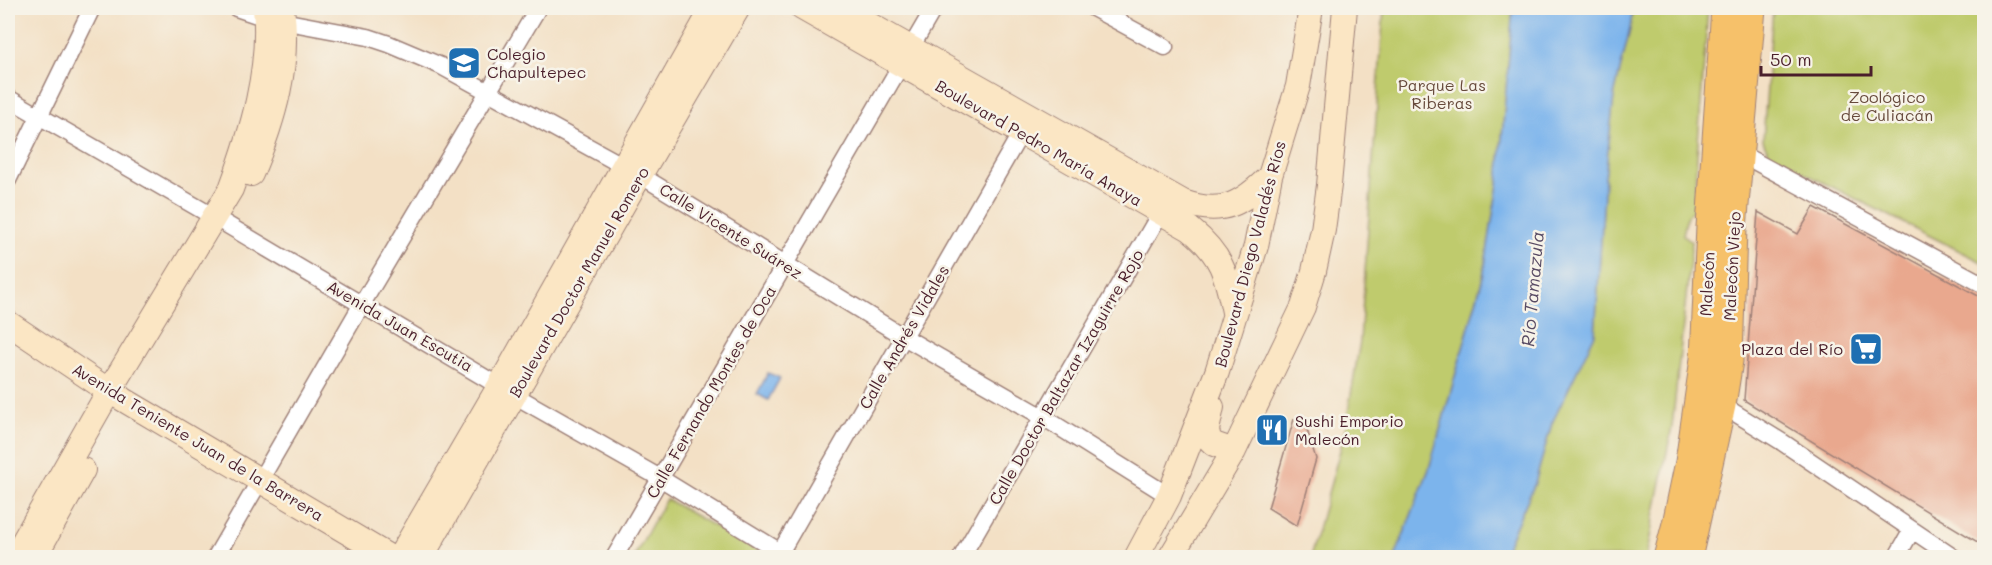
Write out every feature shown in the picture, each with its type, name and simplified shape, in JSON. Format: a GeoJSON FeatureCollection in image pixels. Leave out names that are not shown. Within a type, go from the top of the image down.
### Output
{"type":"FeatureCollection","features":[{"type":"Feature","properties":{"kind":"main road","name":"Malecón"},"geometry":{"type":"LineString","coordinates":[[1667,558],[1689,462],[1704,358],[1710,227],[1728,147],[1725,8]]}},
{"type":"Feature","properties":{"kind":"main road","name":"Malecón Viejo"},"geometry":{"type":"LineString","coordinates":[[1688,558],[1722,405],[1729,361],[1733,228],[1728,147],[1752,8]]}},
{"type":"Feature","properties":{"kind":"main road"},"geometry":{"type":"LineString","coordinates":[[1704,358],[1714,395],[1722,405]]}},
{"type":"Feature","properties":{"kind":"street"},"geometry":{"type":"LineString","coordinates":[[8,180],[92,8]]}},
{"type":"Feature","properties":{"kind":"street","name":"Calle Vicente Suárez"},"geometry":{"type":"LineString","coordinates":[[236,8],[274,14],[368,37],[441,66],[488,91],[631,171],[904,337],[1042,417],[1163,507]]}},
{"type":"Feature","properties":{"kind":"street"},"geometry":{"type":"LineString","coordinates":[[215,558],[362,304],[538,8]]}},
{"type":"Feature","properties":{"kind":"street","name":"Boulevard Doctor Manuel Romero"},"geometry":{"type":"LineString","coordinates":[[421,558],[507,390],[631,171],[713,8]]}},
{"type":"Feature","properties":{"kind":"street","name":"Boulevard Doctor Manuel Romero"},"geometry":{"type":"LineString","coordinates":[[631,171],[738,8]]}},
{"type":"Feature","properties":{"kind":"street","name":"Boulevard Pedro María Anaya"},"geometry":{"type":"LineString","coordinates":[[802,8],[906,56],[1166,204],[1211,248],[1226,276],[1235,315]]}},
{"type":"Feature","properties":{"kind":"street","name":"Boulevard Pedro María Anaya"},"geometry":{"type":"LineString","coordinates":[[840,8],[906,56]]}},
{"type":"Feature","properties":{"kind":"street","name":"Calle Fernando Montes de Oca"},"geometry":{"type":"LineString","coordinates":[[614,558],[934,8]]}},
{"type":"Feature","properties":{"kind":"street"},"geometry":{"type":"LineString","coordinates":[[1094,8],[1165,47]]}},
{"type":"Feature","properties":{"kind":"street","name":"Boulevard Diego Valadés Ríos"},"geometry":{"type":"LineString","coordinates":[[1136,558],[1163,507],[1217,372],[1256,246],[1270,176],[1298,86],[1311,8]]}},
{"type":"Feature","properties":{"kind":"street"},"geometry":{"type":"LineString","coordinates":[[1170,558],[1234,451],[1306,298],[1323,230],[1345,8]]}},
{"type":"Feature","properties":{"kind":"street"},"geometry":{"type":"LineString","coordinates":[[14,558],[116,395],[220,221],[250,132],[264,73],[267,34],[274,14]]}},
{"type":"Feature","properties":{"kind":"street"},"geometry":{"type":"LineString","coordinates":[[1298,86],[1308,82],[1317,82],[1325,87],[1333,127]]}},
{"type":"Feature","properties":{"kind":"street","name":"Avenida Juan Escutia"},"geometry":{"type":"LineString","coordinates":[[8,98],[660,478],[782,556]]}},
{"type":"Feature","properties":{"kind":"street","name":"Calle Andrés Vidales"},"geometry":{"type":"LineString","coordinates":[[782,556],[1026,125]]}},
{"type":"Feature","properties":{"kind":"street"},"geometry":{"type":"LineString","coordinates":[[1728,147],[1984,285]]}},
{"type":"Feature","properties":{"kind":"street","name":"Boulevard Pedro María Anaya"},"geometry":{"type":"LineString","coordinates":[[1166,204],[1226,207],[1244,200],[1270,176]]}},
{"type":"Feature","properties":{"kind":"street","name":"Calle Doctor Baltazar Izaguirre Rojo"},"geometry":{"type":"LineString","coordinates":[[961,558],[1166,204]]}},
{"type":"Feature","properties":{"kind":"street","name":"Avenida Teniente Juan de la Barrera"},"geometry":{"type":"LineString","coordinates":[[8,323],[116,395],[391,558]]}},
{"type":"Feature","properties":{"kind":"street"},"geometry":{"type":"LineString","coordinates":[[1217,372],[1208,436],[1214,444],[1234,451]]}},
{"type":"Feature","properties":{"kind":"street","name":"Boulevard Doctor Manuel Romero"},"geometry":{"type":"LineString","coordinates":[[399,558],[507,390]]}},
{"type":"Feature","properties":{"kind":"street"},"geometry":{"type":"LineString","coordinates":[[34,558],[116,395]]}},
{"type":"Feature","properties":{"kind":"street"},"geometry":{"type":"LineString","coordinates":[[1722,405],[1782,442],[1954,558]]}},
{"type":"Feature","properties":{"kind":"street"},"geometry":{"type":"LineString","coordinates":[[1121,558],[1142,527],[1163,507]]}},
{"type":"Feature","properties":{"kind":"street"},"geometry":{"type":"LineString","coordinates":[[1896,558],[1912,530]]}},
{"type":"Feature","properties":{"kind":"green space","name":"Parque Las Riberas"},"geometry":{"type":"Polygon","coordinates":[[[1384,8],[1513,8],[1498,184],[1483,277],[1429,469],[1395,557],[1310,558],[1344,436],[1360,341],[1384,8]]]}},
{"type":"Feature","properties":{"kind":"green space"},"geometry":{"type":"Polygon","coordinates":[[[1633,8],[1708,8],[1693,210],[1687,216],[1683,235],[1692,242],[1672,427],[1646,557],[1502,558],[1535,483],[1552,423],[1595,334],[1605,178],[1614,96],[1633,8]]]}},
{"type":"Feature","properties":{"kind":"green space","name":"Zoológico de Culiacán"},"geometry":{"type":"Polygon","coordinates":[[[1773,8],[1984,8],[1984,263],[1770,156],[1763,140],[1773,8]]]}},
{"type":"Feature","properties":{"kind":"green space"},"geometry":{"type":"Polygon","coordinates":[[[666,499],[765,555],[763,557],[634,557],[666,499]]]}},
{"type":"Feature","properties":{"kind":"water","name":"Río Tamazula"},"geometry":{"type":"Polygon","coordinates":[[[1513,8],[1633,8],[1614,96],[1605,178],[1595,334],[1552,423],[1535,483],[1502,557],[1395,557],[1429,469],[1483,277],[1498,184],[1513,8]]]}},
{"type":"Feature","properties":{"kind":"water"},"geometry":{"type":"Polygon","coordinates":[[[768,373],[780,378],[768,400],[757,394],[768,373]]]}},
{"type":"Feature","properties":{"kind":"building","name":"Plaza del Río"},"geometry":{"type":"Polygon","coordinates":[[[1814,207],[1984,299],[1984,546],[1744,400],[1758,212],[1798,234],[1814,207]]]}},
{"type":"Feature","properties":{"kind":"building"},"geometry":{"type":"Polygon","coordinates":[[[1294,419],[1304,420],[1316,459],[1297,526],[1268,508],[1294,419]]]}},
{"type":"Feature","properties":{"kind":"place","name":"Colegio Chapultepec"},"geometry":{"type":"Point","coordinates":[464,63]}},
{"type":"Feature","properties":{"kind":"place","name":"Plaza del Río"},"geometry":{"type":"Point","coordinates":[1866,349]}},
{"type":"Feature","properties":{"kind":"place","name":"Sushi Emporio Malecón"},"geometry":{"type":"Point","coordinates":[1272,430]}}]}
